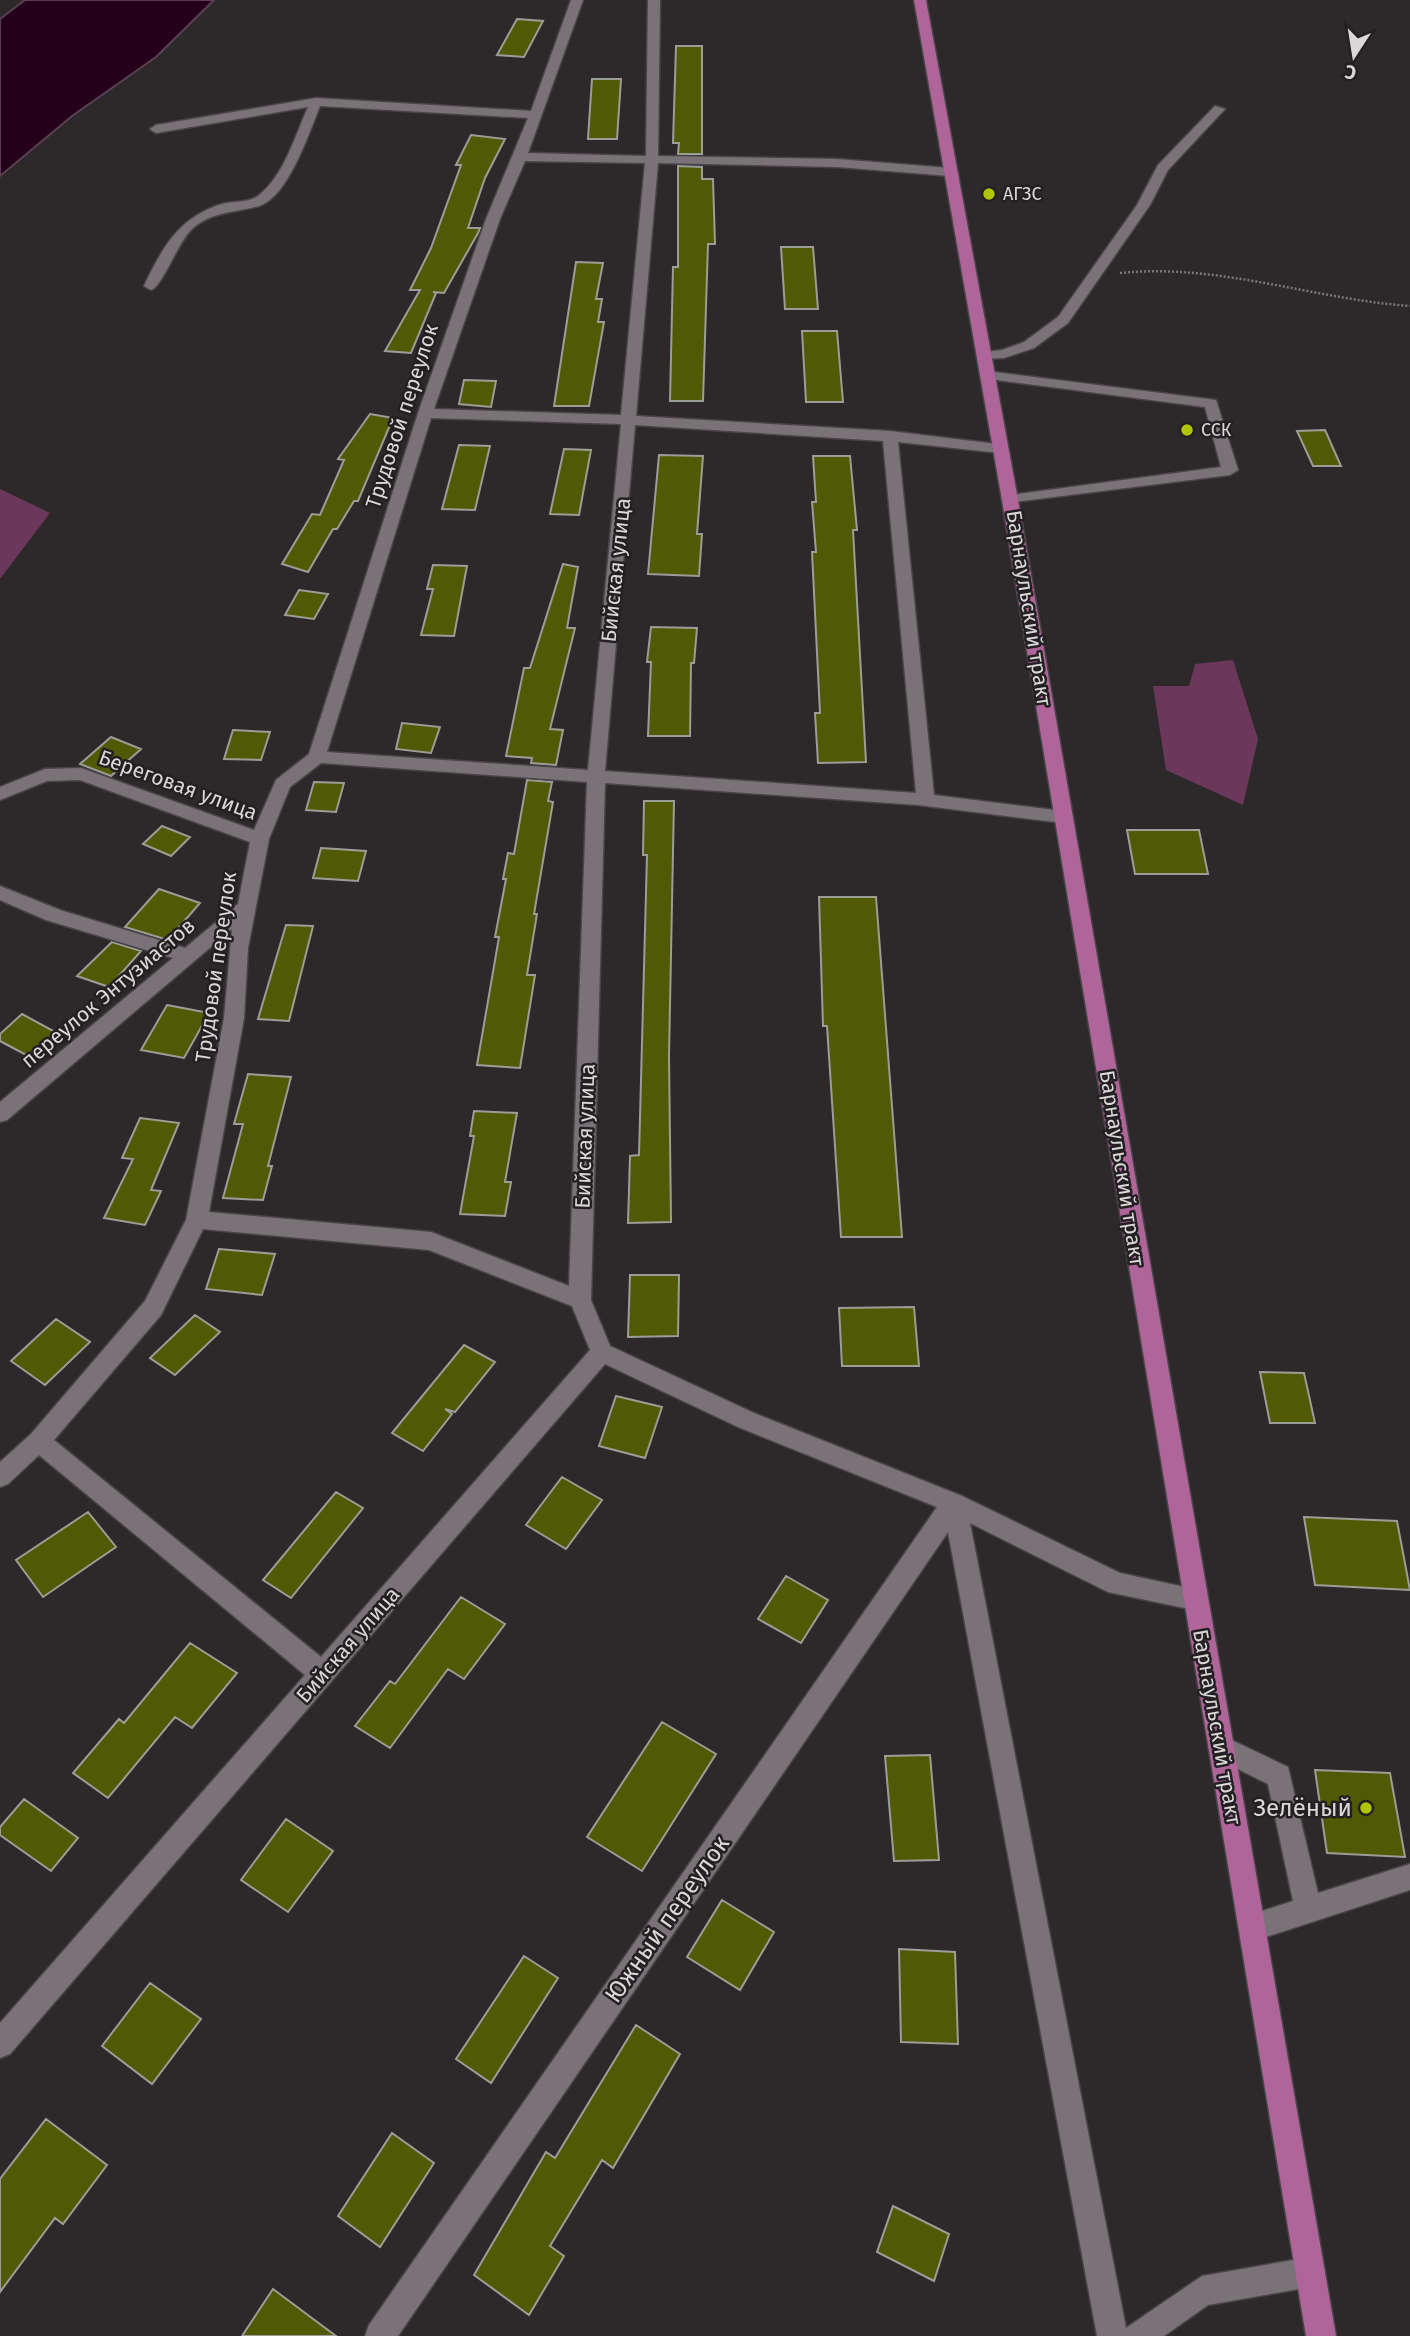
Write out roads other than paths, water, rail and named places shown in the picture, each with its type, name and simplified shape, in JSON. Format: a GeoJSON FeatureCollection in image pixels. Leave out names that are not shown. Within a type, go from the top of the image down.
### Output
{"type":"FeatureCollection","features":[{"type":"Feature","properties":{"kind":"main road","name":"Барнаульский тракт"},"geometry":{"type":"LineString","coordinates":[[920,0],[1010,500],[1194,1598],[1254,1927],[1321,2336]]}},
{"type":"Feature","properties":{"kind":"street","name":"Трудовой переулок"},"geometry":{"type":"LineString","coordinates":[[0,1477],[39,1441],[153,1308],[197,1220],[234,1018],[238,947],[260,839],[282,784],[317,757],[425,413],[493,219],[520,158],[577,0]]}},
{"type":"Feature","properties":{"kind":"street","name":"Бийская улица"},"geometry":{"type":"LineString","coordinates":[[0,2044],[602,1352],[580,1300],[596,774],[631,418],[652,161],[654,0]]}},
{"type":"Feature","properties":{"kind":"street"},"geometry":{"type":"LineString","coordinates":[[156,129],[316,102],[535,115]]}},
{"type":"Feature","properties":{"kind":"street"},"geometry":{"type":"LineString","coordinates":[[151,286],[174,237],[189,222],[227,207],[260,201],[279,181],[316,102]]}},
{"type":"Feature","properties":{"kind":"street"},"geometry":{"type":"LineString","coordinates":[[984,365],[1029,345],[1063,320],[1143,205],[1163,168],[1219,109]]}},
{"type":"Feature","properties":{"kind":"street"},"geometry":{"type":"LineString","coordinates":[[520,158],[837,163],[950,172]]}},
{"type":"Feature","properties":{"kind":"street"},"geometry":{"type":"LineString","coordinates":[[984,365],[1211,403],[1230,470],[1010,500]]}},
{"type":"Feature","properties":{"kind":"street"},"geometry":{"type":"LineString","coordinates":[[425,413],[631,418],[890,435],[1000,448]]}},
{"type":"Feature","properties":{"kind":"street"},"geometry":{"type":"LineString","coordinates":[[890,435],[926,800]]}},
{"type":"Feature","properties":{"kind":"street"},"geometry":{"type":"LineString","coordinates":[[317,757],[596,774],[926,800],[1063,817]]}},
{"type":"Feature","properties":{"kind":"street","name":"Береговая улица"},"geometry":{"type":"LineString","coordinates":[[0,794],[45,775],[81,774],[260,839]]}},
{"type":"Feature","properties":{"kind":"street"},"geometry":{"type":"LineString","coordinates":[[0,893],[53,915],[189,956]]}},
{"type":"Feature","properties":{"kind":"street","name":"переулок Энтузиастов"},"geometry":{"type":"LineString","coordinates":[[0,1114],[246,907]]}},
{"type":"Feature","properties":{"kind":"street"},"geometry":{"type":"LineString","coordinates":[[197,1220],[431,1241],[580,1300]]}},
{"type":"Feature","properties":{"kind":"street"},"geometry":{"type":"LineString","coordinates":[[602,1352],[746,1420],[954,1503],[1117,1584],[1194,1598]]}},
{"type":"Feature","properties":{"kind":"street"},"geometry":{"type":"LineString","coordinates":[[39,1441],[322,1674]]}},
{"type":"Feature","properties":{"kind":"street"},"geometry":{"type":"LineString","coordinates":[[954,1503],[1112,2336]]}},
{"type":"Feature","properties":{"kind":"street","name":"Южный переулок"},"geometry":{"type":"LineString","coordinates":[[380,2336],[954,1503]]}},
{"type":"Feature","properties":{"kind":"street"},"geometry":{"type":"LineString","coordinates":[[1221,1747],[1279,1776],[1308,1910]]}},
{"type":"Feature","properties":{"kind":"street"},"geometry":{"type":"LineString","coordinates":[[1254,1927],[1410,1877]]}},
{"type":"Feature","properties":{"kind":"street"},"geometry":{"type":"LineString","coordinates":[[1138,2336],[1202,2291],[1310,2272]]}},
{"type":"Feature","properties":{"kind":"place","name":"АГЗС"},"geometry":{"type":"Point","coordinates":[989,194]}},
{"type":"Feature","properties":{"kind":"place","name":"ССК"},"geometry":{"type":"Point","coordinates":[1187,430]}},
{"type":"Feature","properties":{"kind":"place","name":"Зелёный"},"geometry":{"type":"Point","coordinates":[1366,1808]}}]}
